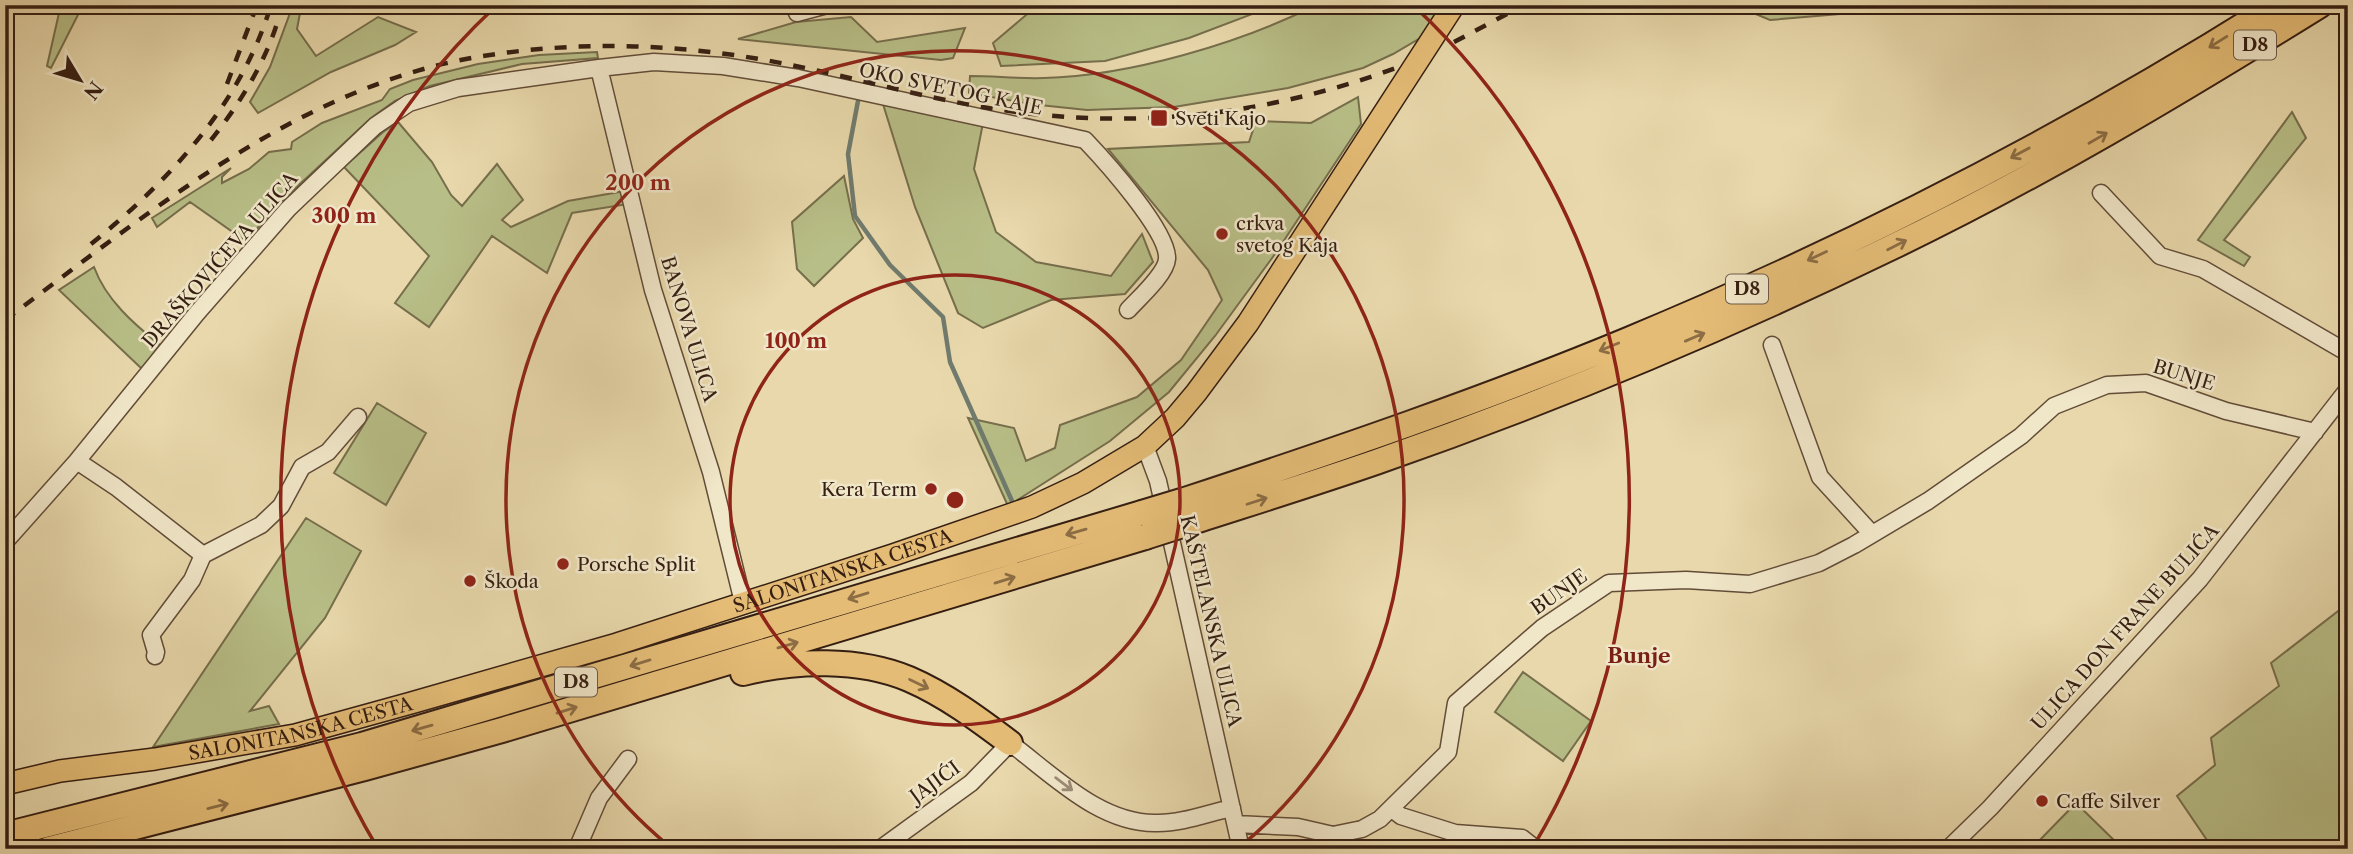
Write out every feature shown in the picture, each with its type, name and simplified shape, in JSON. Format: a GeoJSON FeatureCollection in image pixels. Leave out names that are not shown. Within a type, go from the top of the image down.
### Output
{"type":"FeatureCollection","features":[{"type":"Feature","properties":{"kind":"highway","name":"D8"},"geometry":{"type":"LineString","coordinates":[[1189,511],[1627,340],[1752,286],[1882,225],[2020,154],[2181,65],[2276,5]]}},
{"type":"Feature","properties":{"kind":"highway","name":"D8"},"geometry":{"type":"LineString","coordinates":[[5,835],[362,746],[1189,511],[1377,461],[1487,422],[1769,305],[1892,247],[2032,175],[2191,85],[2320,5]]}},
{"type":"Feature","properties":{"kind":"highway","name":"D8"},"geometry":{"type":"LineString","coordinates":[[49,849],[365,768],[842,630],[1143,525]]}},
{"type":"Feature","properties":{"kind":"highway"},"geometry":{"type":"LineString","coordinates":[[675,678],[694,685],[764,667],[813,664],[867,668],[907,678],[933,691],[962,708],[1010,743]]}},
{"type":"Feature","properties":{"kind":"main road","name":"SALONITANSKA CESTA"},"geometry":{"type":"LineString","coordinates":[[5,784],[60,771],[155,759],[295,735],[617,645],[1032,508],[1083,483],[1145,446],[1175,418],[1248,323],[1454,5]]}},
{"type":"Feature","properties":{"kind":"street"},"geometry":{"type":"LineString","coordinates":[[797,13],[827,5]]}},
{"type":"Feature","properties":{"kind":"street","name":"OKO SVETOG KAJE"},"geometry":{"type":"LineString","coordinates":[[599,68],[654,62],[723,65],[760,70],[1086,140],[1109,164],[1165,241],[1167,261],[1156,280],[1128,310]]}},
{"type":"Feature","properties":{"kind":"street","name":"DRAŠKOVIĆEVA ULICA"},"geometry":{"type":"LineString","coordinates":[[5,542],[77,461],[197,313],[279,219],[375,126],[409,103],[458,88],[599,68]]}},
{"type":"Feature","properties":{"kind":"street","name":"BANOVA ULICA"},"geometry":{"type":"LineString","coordinates":[[599,68],[653,290],[711,472],[743,602]]}},
{"type":"Feature","properties":{"kind":"street"},"geometry":{"type":"LineString","coordinates":[[2101,193],[2160,256],[2203,269],[2348,353]]}},
{"type":"Feature","properties":{"kind":"street"},"geometry":{"type":"LineString","coordinates":[[1772,345],[1820,477],[1872,534]]}},
{"type":"Feature","properties":{"kind":"street","name":"BUNJE"},"geometry":{"type":"LineString","coordinates":[[1234,816],[1333,835],[1362,829],[1392,809],[1448,752],[1456,703],[1542,628],[1609,583],[1686,580],[1751,584],[1819,563],[1928,501],[2011,443],[2054,407],[2107,384],[2146,383],[2226,411],[2315,432]]}},
{"type":"Feature","properties":{"kind":"street","name":"ULICA DON FRANE BULIĆA"},"geometry":{"type":"LineString","coordinates":[[1948,849],[1999,798],[2200,579],[2348,389]]}},
{"type":"Feature","properties":{"kind":"street"},"geometry":{"type":"LineString","coordinates":[[155,656],[151,635],[192,580],[203,555],[261,526],[281,506],[302,467],[328,452],[358,417]]}},
{"type":"Feature","properties":{"kind":"street","name":"KAŠTELANSKA ULICA"},"geometry":{"type":"LineString","coordinates":[[1145,446],[1158,481],[1241,849]]}},
{"type":"Feature","properties":{"kind":"street"},"geometry":{"type":"LineString","coordinates":[[77,461],[116,487],[203,555]]}},
{"type":"Feature","properties":{"kind":"street"},"geometry":{"type":"LineString","coordinates":[[1010,743],[1084,799],[1126,819],[1158,823],[1234,816]]}},
{"type":"Feature","properties":{"kind":"street","name":"JAJIĆI"},"geometry":{"type":"LineString","coordinates":[[880,849],[971,783],[1010,743]]}},
{"type":"Feature","properties":{"kind":"street"},"geometry":{"type":"LineString","coordinates":[[577,849],[599,798],[628,759]]}},
{"type":"Feature","properties":{"kind":"street"},"geometry":{"type":"LineString","coordinates":[[1392,809],[1401,816],[1455,833],[1522,838],[1536,849]]}},
{"type":"Feature","properties":{"kind":"green space"},"geometry":{"type":"Polygon","coordinates":[[[32,5],[83,5],[51,68],[47,66],[59,13],[50,7],[31,9],[32,5]]]}},
{"type":"Feature","properties":{"kind":"green space"},"geometry":{"type":"Polygon","coordinates":[[[293,5],[300,13],[297,29],[316,56],[378,17],[416,32],[395,45],[331,72],[258,113],[250,102],[270,67],[293,5]]]}},
{"type":"Feature","properties":{"kind":"green space"},"geometry":{"type":"Polygon","coordinates":[[[1028,5],[1276,5],[1189,38],[1105,61],[1001,66],[993,43],[1032,10],[1028,5]]]}},
{"type":"Feature","properties":{"kind":"green space"},"geometry":{"type":"Polygon","coordinates":[[[1316,5],[1444,5],[1422,37],[1393,54],[1363,68],[1288,88],[1174,107],[1087,110],[1030,104],[969,93],[970,76],[1077,76],[1148,64],[1254,32],[1316,5]]]}},
{"type":"Feature","properties":{"kind":"green space"},"geometry":{"type":"Polygon","coordinates":[[[1734,5],[1871,5],[1852,13],[1770,20],[1734,5]]]}},
{"type":"Feature","properties":{"kind":"green space"},"geometry":{"type":"Polygon","coordinates":[[[851,17],[877,42],[965,28],[953,58],[941,60],[738,39],[796,22],[851,17]]]}},
{"type":"Feature","properties":{"kind":"green space"},"geometry":{"type":"Polygon","coordinates":[[[597,52],[598,58],[522,64],[430,86],[395,101],[371,118],[300,184],[262,222],[247,242],[190,202],[157,227],[152,218],[231,168],[222,177],[222,183],[249,169],[269,152],[291,149],[292,142],[322,123],[382,100],[390,89],[413,80],[478,64],[539,55],[597,52]]]}},
{"type":"Feature","properties":{"kind":"green space"},"geometry":{"type":"Polygon","coordinates":[[[1358,97],[1361,124],[1275,254],[1215,336],[1169,392],[1110,441],[1008,506],[968,418],[1014,428],[1026,461],[1055,448],[1060,425],[1137,397],[1181,360],[1222,300],[1208,270],[1108,149],[1249,142],[1256,121],[1311,123],[1358,97]]]}},
{"type":"Feature","properties":{"kind":"green space"},"geometry":{"type":"Polygon","coordinates":[[[883,104],[983,123],[974,169],[996,232],[1036,262],[1111,276],[1142,234],[1153,262],[1125,294],[1051,300],[983,328],[958,313],[915,207],[883,104]]]}},
{"type":"Feature","properties":{"kind":"green space"},"geometry":{"type":"Polygon","coordinates":[[[2292,112],[2306,138],[2224,240],[2250,257],[2244,266],[2198,240],[2292,112]]]}},
{"type":"Feature","properties":{"kind":"green space"},"geometry":{"type":"Polygon","coordinates":[[[398,122],[432,162],[451,195],[462,206],[497,164],[523,200],[502,220],[511,227],[568,201],[625,191],[628,204],[572,213],[547,273],[492,236],[429,327],[395,303],[429,256],[344,167],[398,122]]]}},
{"type":"Feature","properties":{"kind":"green space"},"geometry":{"type":"Polygon","coordinates":[[[844,176],[853,219],[863,238],[814,286],[797,269],[792,222],[844,176]]]}},
{"type":"Feature","properties":{"kind":"green space"},"geometry":{"type":"Polygon","coordinates":[[[94,267],[113,301],[160,345],[142,369],[59,290],[94,267]]]}},
{"type":"Feature","properties":{"kind":"green space"},"geometry":{"type":"Polygon","coordinates":[[[377,403],[426,433],[386,505],[334,473],[377,403]]]}},
{"type":"Feature","properties":{"kind":"green space"},"geometry":{"type":"Polygon","coordinates":[[[306,518],[361,551],[325,618],[250,711],[269,706],[279,724],[153,747],[306,518]]]}},
{"type":"Feature","properties":{"kind":"green space"},"geometry":{"type":"Polygon","coordinates":[[[2348,600],[2348,849],[2213,849],[2177,796],[2215,765],[2211,738],[2279,686],[2271,663],[2342,608],[2348,600]]]}},
{"type":"Feature","properties":{"kind":"green space"},"geometry":{"type":"Polygon","coordinates":[[[1523,672],[1591,721],[1563,761],[1495,712],[1523,672]]]}},
{"type":"Feature","properties":{"kind":"green space"},"geometry":{"type":"Polygon","coordinates":[[[2076,803],[2123,849],[2031,849],[2076,803]]]}},
{"type":"Feature","properties":{"kind":"waterway"},"geometry":{"type":"LineString","coordinates":[[858,101],[848,154],[855,216],[890,265],[943,317],[950,362],[1012,501]]}},
{"type":"Feature","properties":{"kind":"railway"},"geometry":{"type":"LineString","coordinates":[[227,84],[257,5]]}},
{"type":"Feature","properties":{"kind":"railway"},"geometry":{"type":"LineString","coordinates":[[91,244],[148,194],[199,138],[241,75],[258,41],[271,5]]}},
{"type":"Feature","properties":{"kind":"railway"},"geometry":{"type":"LineString","coordinates":[[211,140],[234,109],[263,59],[282,5]]}},
{"type":"Feature","properties":{"kind":"railway"},"geometry":{"type":"LineString","coordinates":[[1454,42],[1524,5]]}},
{"type":"Feature","properties":{"kind":"railway"},"geometry":{"type":"LineString","coordinates":[[5,320],[166,201],[222,163],[280,129],[339,100],[401,76],[466,59],[547,48],[670,48],[791,65],[975,106],[1052,116],[1103,118],[1152,118],[1251,107],[1348,84],[1396,68]]}},
{"type":"Feature","properties":{"kind":"place","name":"Sveti Kajo"},"geometry":{"type":"Point","coordinates":[1159,118]}},
{"type":"Feature","properties":{"kind":"place","name":"crkva svetog Kaja"},"geometry":{"type":"Point","coordinates":[1222,234]}},
{"type":"Feature","properties":{"kind":"place","name":"Kera Term"},"geometry":{"type":"Point","coordinates":[931,489]}},
{"type":"Feature","properties":{"kind":"place","name":"Porsche Split"},"geometry":{"type":"Point","coordinates":[563,564]}},
{"type":"Feature","properties":{"kind":"place","name":"Škoda"},"geometry":{"type":"Point","coordinates":[470,581]}},
{"type":"Feature","properties":{"kind":"place","name":"Caffe Silver"},"geometry":{"type":"Point","coordinates":[2042,801]}},
{"type":"Feature","properties":{"kind":"district","name":"Bunje"},"geometry":{"type":"Point","coordinates":[1639,655]}}]}
